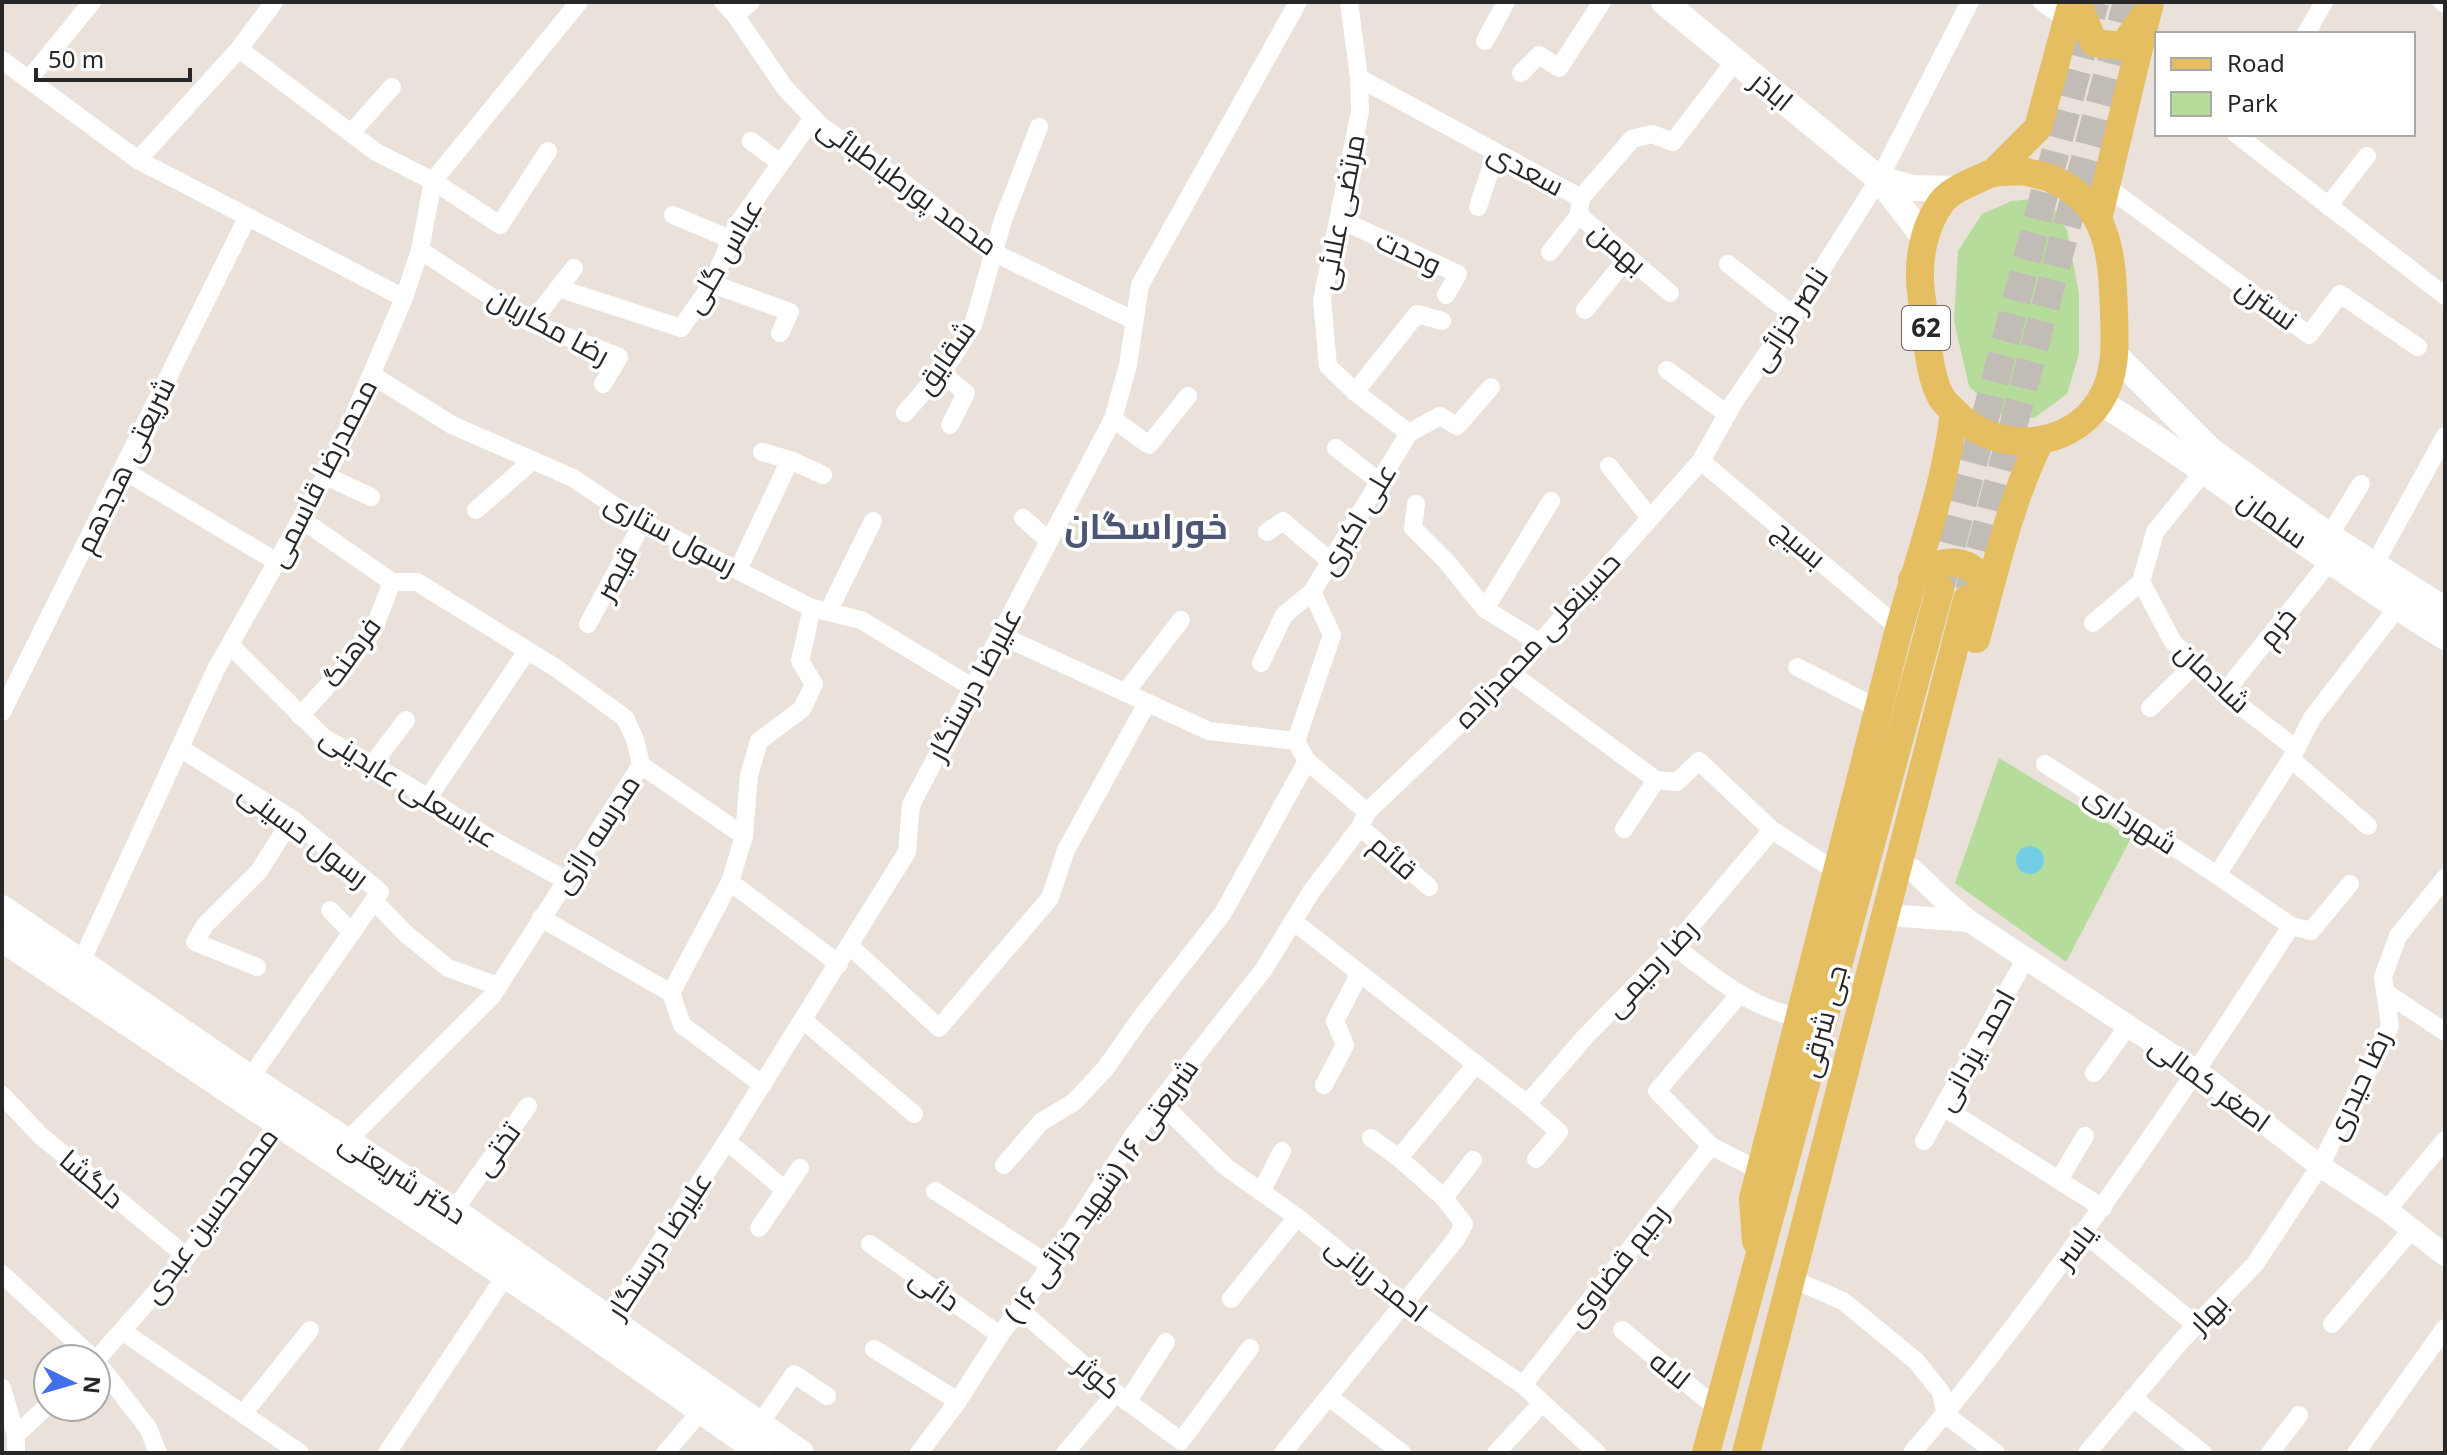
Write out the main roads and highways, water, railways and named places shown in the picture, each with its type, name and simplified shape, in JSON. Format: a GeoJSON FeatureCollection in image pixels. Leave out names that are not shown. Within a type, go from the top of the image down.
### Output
{"type":"FeatureCollection","features":[{"type":"Feature","properties":{"kind":"main road","name":"اباذر"},"geometry":{"type":"LineString","coordinates":[[1664,2],[1879,179],[1924,237]]}},
{"type":"Feature","properties":{"kind":"main road"},"geometry":{"type":"LineString","coordinates":[[2072,8],[2094,43],[2123,46],[2148,8]]}},
{"type":"Feature","properties":{"kind":"main road"},"geometry":{"type":"LineString","coordinates":[[1993,173],[2038,128],[2072,8]]}},
{"type":"Feature","properties":{"kind":"main road"},"geometry":{"type":"LineString","coordinates":[[2098,219],[2148,8]]}},
{"type":"Feature","properties":{"kind":"main road","name":"62"},"geometry":{"type":"LineString","coordinates":[[2023,171],[2053,179],[2078,195],[2098,219],[2112,260],[2116,356],[2108,384],[2100,402],[2075,428],[2040,441],[2015,442],[1991,435],[1971,426],[1954,412],[1942,399],[1928,348],[1920,273],[1924,237],[1941,203],[1957,189],[1993,173],[2023,171]]}},
{"type":"Feature","properties":{"kind":"main road","name":"اباذر"},"geometry":{"type":"LineString","coordinates":[[1879,179],[1913,188],[1957,189]]}},
{"type":"Feature","properties":{"kind":"main road","name":"سلمان"},"geometry":{"type":"LineString","coordinates":[[2116,356],[2209,449],[2330,548],[2397,608],[2445,637]]}},
{"type":"Feature","properties":{"kind":"main road","name":"سلمان"},"geometry":{"type":"LineString","coordinates":[[2100,402],[2330,548],[2374,565],[2445,610]]}},
{"type":"Feature","properties":{"kind":"main road"},"geometry":{"type":"LineString","coordinates":[[1757,1266],[1753,1199],[1899,628],[1942,483],[1951,445],[1954,412]]}},
{"type":"Feature","properties":{"kind":"main road"},"geometry":{"type":"LineString","coordinates":[[1792,1279],[1817,1244],[1902,916],[1978,592],[2023,476],[2040,441]]}},
{"type":"Feature","properties":{"kind":"main road"},"geometry":{"type":"LineString","coordinates":[[1912,580],[1922,570],[1947,562],[1969,566],[1978,592]]}},
{"type":"Feature","properties":{"kind":"main road","name":"جی شرقی"},"geometry":{"type":"LineString","coordinates":[[1706,1453],[1940,589]]}},
{"type":"Feature","properties":{"kind":"main road","name":"جی شرقی"},"geometry":{"type":"LineString","coordinates":[[1746,1453],[1978,592]]}},
{"type":"Feature","properties":{"kind":"main road","name":"دکتر شریعتی"},"geometry":{"type":"LineString","coordinates":[[2,908],[76,973],[447,1221],[709,1402],[756,1440],[801,1453]]}},
{"type":"Feature","properties":{"kind":"main road","name":"دکتر شریعتی"},"geometry":{"type":"LineString","coordinates":[[2,939],[76,973]]}},
{"type":"Feature","properties":{"kind":"water"},"geometry":{"type":"Polygon","coordinates":[[[2030,846],[2040,850],[2044,860],[2040,870],[2030,874],[2020,870],[2016,860],[2020,850],[2030,846]]]}},
{"type":"Feature","properties":{"kind":"tunnel"},"geometry":{"type":"LineString","coordinates":[[1941,585],[2095,2]]}},
{"type":"Feature","properties":{"kind":"tunnel"},"geometry":{"type":"LineString","coordinates":[[1969,591],[2127,2]]}},
{"type":"Feature","properties":{"kind":"district","name":"خوراسگان"},"geometry":{"type":"Point","coordinates":[1146,526]}}]}
